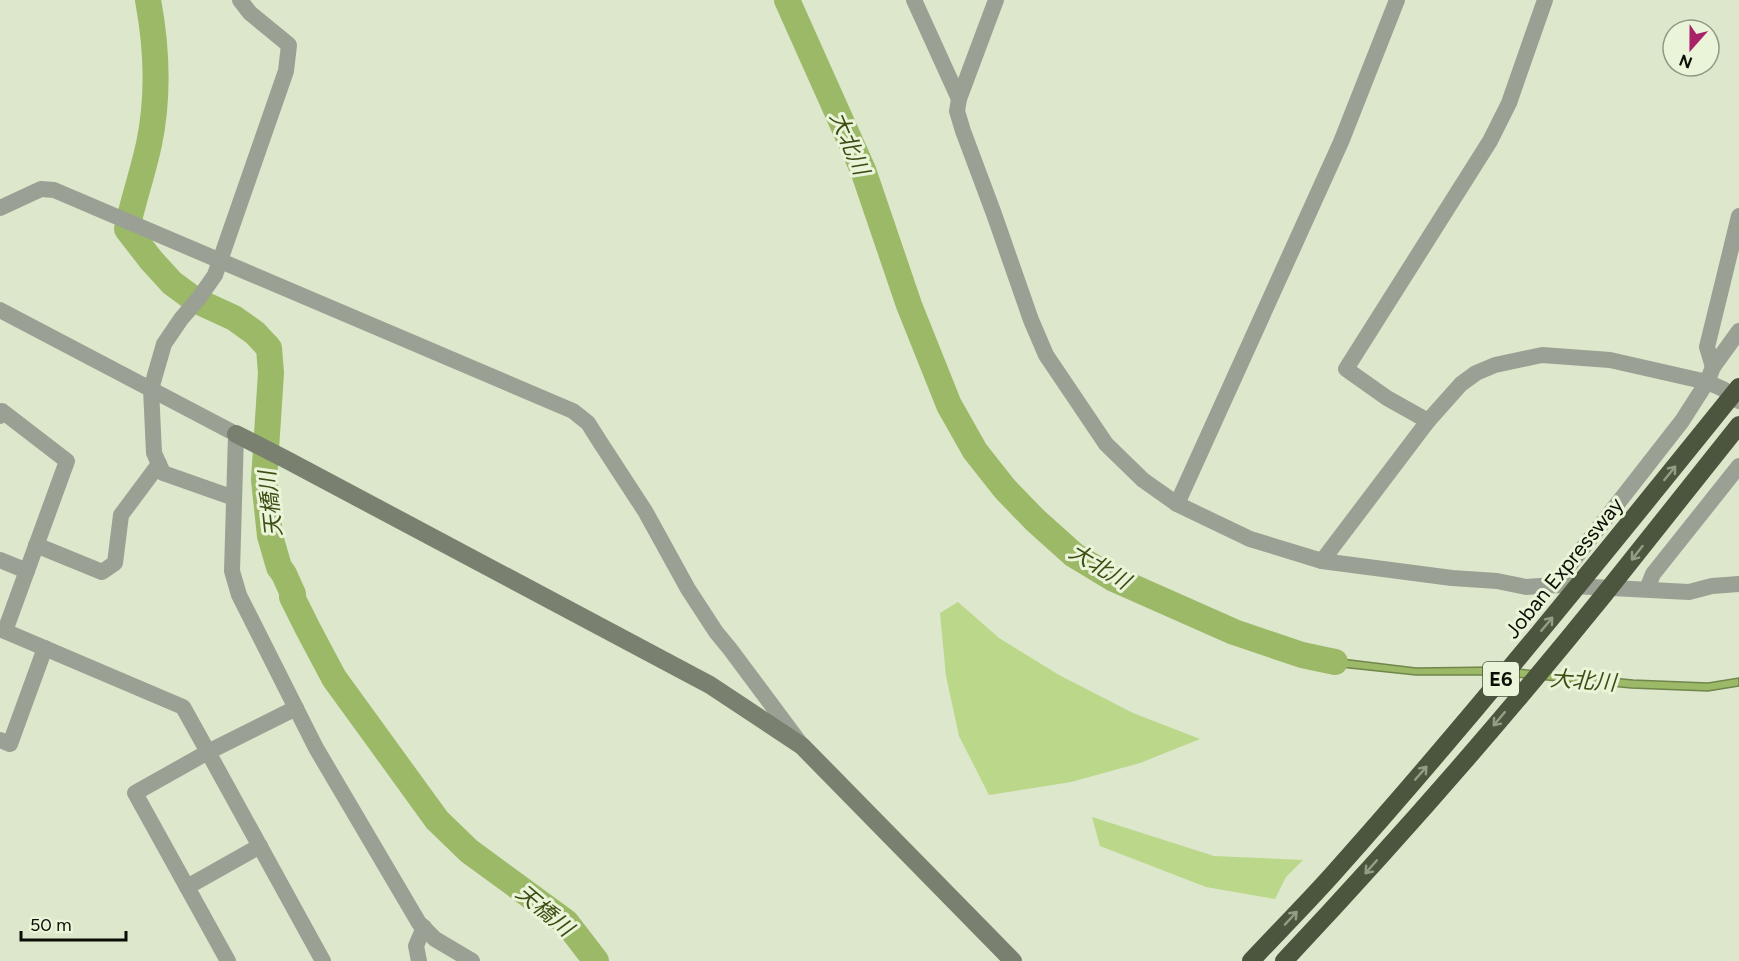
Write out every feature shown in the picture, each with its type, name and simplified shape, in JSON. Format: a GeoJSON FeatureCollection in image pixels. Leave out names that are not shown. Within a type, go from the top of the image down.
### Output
{"type":"FeatureCollection","features":[{"type":"Feature","properties":{"kind":"highway","name":"Joban Expressway"},"geometry":{"type":"LineString","coordinates":[[1251,961],[1331,877],[1442,749],[1571,596],[1739,387]]}},
{"type":"Feature","properties":{"kind":"highway","name":"E6"},"geometry":{"type":"LineString","coordinates":[[1284,961],[1354,886],[1481,741],[1603,597],[1739,425]]}},
{"type":"Feature","properties":{"kind":"street"},"geometry":{"type":"LineString","coordinates":[[234,498],[163,473],[154,453],[151,389],[164,344],[215,275],[286,71],[289,45],[250,13],[240,0]]}},
{"type":"Feature","properties":{"kind":"street"},"geometry":{"type":"LineString","coordinates":[[915,0],[959,99]]}},
{"type":"Feature","properties":{"kind":"street"},"geometry":{"type":"LineString","coordinates":[[996,0],[959,99],[957,111],[963,131],[1031,320],[1046,355],[1106,444],[1143,480],[1177,504],[1250,539],[1322,561],[1452,578],[1497,581],[1526,587],[1554,585],[1689,592],[1712,586],[1739,584]]}},
{"type":"Feature","properties":{"kind":"street"},"geometry":{"type":"LineString","coordinates":[[1177,504],[1341,142],[1397,0]]}},
{"type":"Feature","properties":{"kind":"street"},"geometry":{"type":"LineString","coordinates":[[1428,421],[1387,398],[1346,369],[1490,141],[1509,103],[1545,0]]}},
{"type":"Feature","properties":{"kind":"street"},"geometry":{"type":"LineString","coordinates":[[0,208],[41,189],[54,190],[573,411],[588,423],[645,511],[688,589],[716,632],[802,746],[1013,961]]}},
{"type":"Feature","properties":{"kind":"street"},"geometry":{"type":"LineString","coordinates":[[1739,216],[1707,347],[1710,374],[1723,389],[1739,401]]}},
{"type":"Feature","properties":{"kind":"street"},"geometry":{"type":"LineString","coordinates":[[0,310],[710,685],[802,746]]}},
{"type":"Feature","properties":{"kind":"street"},"geometry":{"type":"LineString","coordinates":[[1554,585],[1682,421],[1739,331]]}},
{"type":"Feature","properties":{"kind":"street"},"geometry":{"type":"LineString","coordinates":[[1322,561],[1428,421],[1461,384],[1476,373],[1495,365],[1542,355],[1610,360],[1710,374]]}},
{"type":"Feature","properties":{"kind":"street"},"geometry":{"type":"LineString","coordinates":[[0,416],[2,411],[67,461],[27,571],[2,630],[183,706],[323,961]]}},
{"type":"Feature","properties":{"kind":"street"},"geometry":{"type":"LineString","coordinates":[[236,434],[232,571],[239,595],[316,748],[419,923],[435,939],[472,961]]}},
{"type":"Feature","properties":{"kind":"street"},"geometry":{"type":"LineString","coordinates":[[36,545],[102,572],[115,563],[121,515],[159,464]]}},
{"type":"Feature","properties":{"kind":"street"},"geometry":{"type":"LineString","coordinates":[[1647,589],[1653,574],[1739,466]]}},
{"type":"Feature","properties":{"kind":"street"},"geometry":{"type":"LineString","coordinates":[[0,561],[27,571]]}},
{"type":"Feature","properties":{"kind":"street"},"geometry":{"type":"LineString","coordinates":[[0,740],[10,744],[45,648]]}},
{"type":"Feature","properties":{"kind":"street"},"geometry":{"type":"LineString","coordinates":[[228,961],[135,794],[208,752],[296,708]]}},
{"type":"Feature","properties":{"kind":"street"},"geometry":{"type":"LineString","coordinates":[[187,887],[260,846]]}},
{"type":"Feature","properties":{"kind":"street"},"geometry":{"type":"LineString","coordinates":[[419,961],[416,946],[424,927]]}},
{"type":"Feature","properties":{"kind":"shaded area"},"geometry":{"type":"Polygon","coordinates":[[[958,602],[999,638],[1059,675],[1133,713],[1200,739],[1140,763],[1071,782],[989,795],[959,736],[946,676],[940,613],[958,602]]]}},
{"type":"Feature","properties":{"kind":"shaded area"},"geometry":{"type":"Polygon","coordinates":[[[1092,817],[1214,856],[1303,860],[1286,877],[1275,899],[1206,887],[1100,846],[1092,817]]]}},
{"type":"Feature","properties":{"kind":"water"},"geometry":{"type":"Polygon","coordinates":[[[1303,651],[1342,659],[1416,668],[1496,667],[1633,680],[1708,683],[1739,678],[1739,686],[1708,691],[1631,688],[1496,675],[1416,675],[1340,667],[1300,659],[1303,651]]]}},
{"type":"Feature","properties":{"kind":"water"},"geometry":{"type":"Polygon","coordinates":[[[570,919],[601,961],[590,961],[562,925],[570,919]]]}},
{"type":"Feature","properties":{"kind":"waterway","name":"天橋川"},"geometry":{"type":"LineString","coordinates":[[148,0],[155,54],[154,108],[149,144],[127,229],[172,283],[195,300],[234,318],[255,333],[269,348],[271,373],[264,480],[270,536],[279,567],[293,594],[292,597],[334,678],[437,820],[469,851],[566,922],[596,961]]}},
{"type":"Feature","properties":{"kind":"waterway","name":"大北川"},"geometry":{"type":"LineString","coordinates":[[787,0],[863,170],[909,305],[949,405],[975,451],[1005,489],[1074,555],[1112,578],[1234,632],[1302,655],[1335,662]]}}]}
